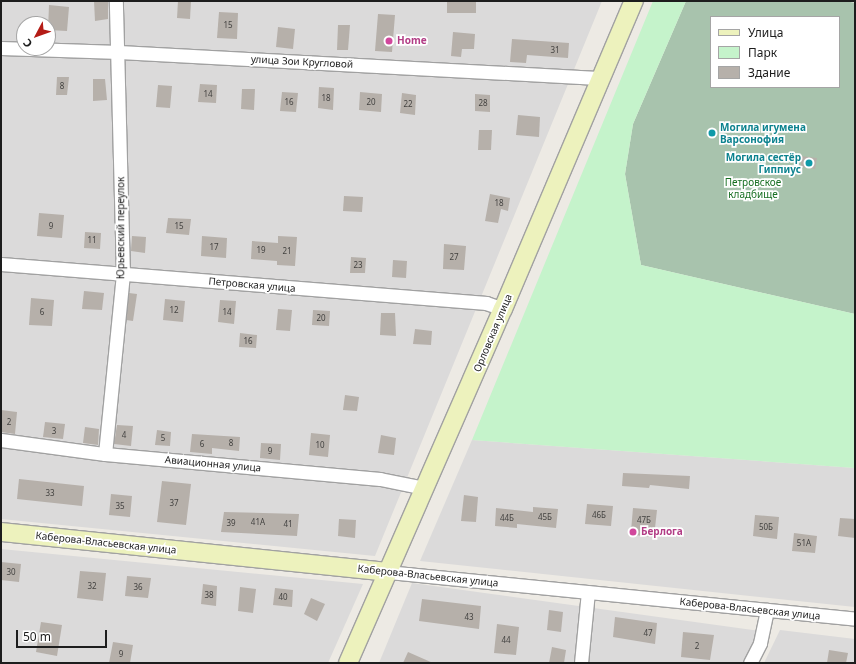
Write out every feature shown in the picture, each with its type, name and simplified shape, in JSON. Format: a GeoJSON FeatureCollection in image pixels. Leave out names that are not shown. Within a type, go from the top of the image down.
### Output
{"type":"FeatureCollection","features":[{"type":"Feature","properties":{"kind":"main road","name":"Орловская улица"},"geometry":{"type":"LineString","coordinates":[[348,663],[503,309],[634,1]]}},
{"type":"Feature","properties":{"kind":"main road","name":"Каберова-Власьевская улица"},"geometry":{"type":"LineString","coordinates":[[1,532],[388,572]]}},
{"type":"Feature","properties":{"kind":"street","name":"Юрьевский переулок"},"geometry":{"type":"LineString","coordinates":[[105,454],[123,275],[119,52],[116,1]]}},
{"type":"Feature","properties":{"kind":"street","name":"улица Зои Кругловой"},"geometry":{"type":"LineString","coordinates":[[1,48],[119,52],[602,78]]}},
{"type":"Feature","properties":{"kind":"street","name":"Петровская улица"},"geometry":{"type":"LineString","coordinates":[[1,264],[486,304],[503,309]]}},
{"type":"Feature","properties":{"kind":"street","name":"Авиационная улица"},"geometry":{"type":"LineString","coordinates":[[1,440],[105,454],[380,479],[425,488]]}},
{"type":"Feature","properties":{"kind":"street","name":"Каберова-Власьевская улица"},"geometry":{"type":"LineString","coordinates":[[388,572],[855,619]]}},
{"type":"Feature","properties":{"kind":"street"},"geometry":{"type":"LineString","coordinates":[[581,663],[588,592]]}},
{"type":"Feature","properties":{"kind":"street"},"geometry":{"type":"LineString","coordinates":[[750,663],[760,643],[767,610]]}},
{"type":"Feature","properties":{"kind":"shaded area"},"geometry":{"type":"Polygon","coordinates":[[[1,1],[602,1],[375,556],[1,519],[1,1]]]}},
{"type":"Feature","properties":{"kind":"shaded area"},"geometry":{"type":"Polygon","coordinates":[[[472,440],[855,468],[855,607],[420,561],[472,440]]]}},
{"type":"Feature","properties":{"kind":"shaded area"},"geometry":{"type":"Polygon","coordinates":[[[1,549],[363,584],[328,663],[1,663],[1,549]]]}},
{"type":"Feature","properties":{"kind":"shaded area"},"geometry":{"type":"Polygon","coordinates":[[[412,583],[760,631],[744,663],[379,663],[412,583]]]}},
{"type":"Feature","properties":{"kind":"shaded area"},"geometry":{"type":"Polygon","coordinates":[[[780,630],[855,639],[855,663],[764,663],[780,630]]]}},
{"type":"Feature","properties":{"kind":"green space"},"geometry":{"type":"Polygon","coordinates":[[[653,1],[686,1],[633,124],[625,174],[641,265],[855,314],[855,468],[472,440],[653,1]]]}},
{"type":"Feature","properties":{"kind":"green space","name":"Петровское кладбище"},"geometry":{"type":"Polygon","coordinates":[[[686,1],[846,1],[855,3],[855,314],[641,265],[625,174],[633,124],[686,1]]]}},
{"type":"Feature","properties":{"kind":"building"},"geometry":{"type":"Polygon","coordinates":[[[94,1],[108,1],[108,19],[95,21],[94,1]]]}},
{"type":"Feature","properties":{"kind":"building"},"geometry":{"type":"Polygon","coordinates":[[[178,1],[191,1],[190,19],[177,18],[178,1]]]}},
{"type":"Feature","properties":{"kind":"building"},"geometry":{"type":"Polygon","coordinates":[[[447,1],[476,1],[476,13],[447,13],[447,1]]]}},
{"type":"Feature","properties":{"kind":"building"},"geometry":{"type":"Polygon","coordinates":[[[49,5],[69,7],[67,31],[56,30],[56,16],[49,16],[49,5]]]}},
{"type":"Feature","properties":{"kind":"building"},"geometry":{"type":"Polygon","coordinates":[[[219,12],[238,13],[237,39],[217,38],[219,12]]]}},
{"type":"Feature","properties":{"kind":"building"},"geometry":{"type":"Polygon","coordinates":[[[378,14],[395,15],[392,52],[375,51],[378,14]]]}},
{"type":"Feature","properties":{"kind":"building"},"geometry":{"type":"Polygon","coordinates":[[[338,25],[350,25],[348,50],[337,50],[338,25]]]}},
{"type":"Feature","properties":{"kind":"building"},"geometry":{"type":"Polygon","coordinates":[[[278,27],[295,29],[293,49],[276,47],[278,27]]]}},
{"type":"Feature","properties":{"kind":"building"},"geometry":{"type":"Polygon","coordinates":[[[453,32],[475,34],[474,49],[462,49],[461,57],[451,56],[453,32]]]}},
{"type":"Feature","properties":{"kind":"building"},"geometry":{"type":"Polygon","coordinates":[[[512,39],[569,43],[568,58],[527,55],[526,63],[510,62],[512,39]]]}},
{"type":"Feature","properties":{"kind":"building"},"geometry":{"type":"Polygon","coordinates":[[[57,77],[69,77],[67,95],[56,95],[57,77]]]}},
{"type":"Feature","properties":{"kind":"building"},"geometry":{"type":"Polygon","coordinates":[[[93,79],[105,79],[107,100],[93,101],[93,79]]]}},
{"type":"Feature","properties":{"kind":"building"},"geometry":{"type":"Polygon","coordinates":[[[200,84],[217,85],[216,103],[198,102],[200,84]]]}},
{"type":"Feature","properties":{"kind":"building"},"geometry":{"type":"Polygon","coordinates":[[[158,85],[172,86],[170,108],[156,107],[158,85]]]}},
{"type":"Feature","properties":{"kind":"building"},"geometry":{"type":"Polygon","coordinates":[[[319,87],[334,88],[333,110],[318,108],[319,87]]]}},
{"type":"Feature","properties":{"kind":"building"},"geometry":{"type":"Polygon","coordinates":[[[242,89],[255,89],[254,110],[241,109],[242,89]]]}},
{"type":"Feature","properties":{"kind":"building"},"geometry":{"type":"Polygon","coordinates":[[[282,92],[298,93],[296,112],[280,111],[282,92]]]}},
{"type":"Feature","properties":{"kind":"building"},"geometry":{"type":"Polygon","coordinates":[[[360,92],[382,94],[381,112],[359,110],[360,92]]]}},
{"type":"Feature","properties":{"kind":"building"},"geometry":{"type":"Polygon","coordinates":[[[402,93],[416,95],[415,115],[400,113],[402,93]]]}},
{"type":"Feature","properties":{"kind":"building"},"geometry":{"type":"Polygon","coordinates":[[[475,94],[490,95],[490,112],[475,111],[475,94]]]}},
{"type":"Feature","properties":{"kind":"building"},"geometry":{"type":"Polygon","coordinates":[[[518,115],[540,117],[539,137],[516,135],[518,115]]]}},
{"type":"Feature","properties":{"kind":"building"},"geometry":{"type":"Polygon","coordinates":[[[479,130],[492,130],[491,150],[478,150],[479,130]]]}},
{"type":"Feature","properties":{"kind":"building","name":"Могила сестёр Гиппиус"},"geometry":{"type":"Polygon","coordinates":[[[801,156],[817,158],[815,169],[801,167],[801,156]]]}},
{"type":"Feature","properties":{"kind":"building"},"geometry":{"type":"Polygon","coordinates":[[[490,194],[510,198],[508,211],[501,209],[498,223],[485,221],[490,194]]]}},
{"type":"Feature","properties":{"kind":"building"},"geometry":{"type":"Polygon","coordinates":[[[344,196],[363,197],[362,212],[343,211],[344,196]]]}},
{"type":"Feature","properties":{"kind":"building"},"geometry":{"type":"Polygon","coordinates":[[[39,213],[64,215],[62,238],[37,236],[39,213]]]}},
{"type":"Feature","properties":{"kind":"building"},"geometry":{"type":"Polygon","coordinates":[[[168,218],[191,219],[189,235],[166,233],[168,218]]]}},
{"type":"Feature","properties":{"kind":"building"},"geometry":{"type":"Polygon","coordinates":[[[85,232],[101,233],[100,249],[84,248],[85,232]]]}},
{"type":"Feature","properties":{"kind":"building"},"geometry":{"type":"Polygon","coordinates":[[[132,236],[146,237],[145,253],[131,251],[132,236]]]}},
{"type":"Feature","properties":{"kind":"building"},"geometry":{"type":"Polygon","coordinates":[[[202,236],[227,238],[226,258],[201,256],[202,236]]]}},
{"type":"Feature","properties":{"kind":"building"},"geometry":{"type":"Polygon","coordinates":[[[278,236],[297,237],[295,266],[277,265],[277,261],[251,259],[252,241],[278,243],[278,236]]]}},
{"type":"Feature","properties":{"kind":"building"},"geometry":{"type":"Polygon","coordinates":[[[444,244],[466,246],[464,270],[443,269],[444,244]]]}},
{"type":"Feature","properties":{"kind":"building"},"geometry":{"type":"Polygon","coordinates":[[[351,257],[366,258],[365,273],[350,273],[351,257]]]}},
{"type":"Feature","properties":{"kind":"building"},"geometry":{"type":"Polygon","coordinates":[[[393,260],[407,261],[406,278],[392,277],[393,260]]]}},
{"type":"Feature","properties":{"kind":"building"},"geometry":{"type":"Polygon","coordinates":[[[84,291],[104,293],[102,310],[82,309],[84,291]]]}},
{"type":"Feature","properties":{"kind":"building"},"geometry":{"type":"Polygon","coordinates":[[[129,293],[137,294],[133,321],[126,320],[129,293]]]}},
{"type":"Feature","properties":{"kind":"building"},"geometry":{"type":"Polygon","coordinates":[[[31,298],[54,300],[52,326],[29,325],[31,298]]]}},
{"type":"Feature","properties":{"kind":"building"},"geometry":{"type":"Polygon","coordinates":[[[165,299],[185,301],[183,322],[163,320],[165,299]]]}},
{"type":"Feature","properties":{"kind":"building"},"geometry":{"type":"Polygon","coordinates":[[[220,300],[236,301],[234,324],[218,322],[220,300]]]}},
{"type":"Feature","properties":{"kind":"building"},"geometry":{"type":"Polygon","coordinates":[[[278,309],[292,310],[290,331],[276,330],[278,309]]]}},
{"type":"Feature","properties":{"kind":"building"},"geometry":{"type":"Polygon","coordinates":[[[313,310],[330,311],[329,326],[312,325],[313,310]]]}},
{"type":"Feature","properties":{"kind":"building"},"geometry":{"type":"Polygon","coordinates":[[[381,313],[395,313],[396,336],[380,335],[381,313]]]}},
{"type":"Feature","properties":{"kind":"building"},"geometry":{"type":"Polygon","coordinates":[[[415,329],[432,331],[431,345],[413,344],[415,329]]]}},
{"type":"Feature","properties":{"kind":"building"},"geometry":{"type":"Polygon","coordinates":[[[240,333],[257,335],[256,348],[239,347],[240,333]]]}},
{"type":"Feature","properties":{"kind":"building"},"geometry":{"type":"Polygon","coordinates":[[[345,395],[359,397],[357,411],[343,410],[345,395]]]}},
{"type":"Feature","properties":{"kind":"building"},"geometry":{"type":"Polygon","coordinates":[[[1,410],[17,412],[15,434],[1,432],[1,410]]]}},
{"type":"Feature","properties":{"kind":"building"},"geometry":{"type":"Polygon","coordinates":[[[45,422],[65,424],[63,439],[43,437],[45,422]]]}},
{"type":"Feature","properties":{"kind":"building"},"geometry":{"type":"Polygon","coordinates":[[[117,425],[133,426],[131,446],[114,444],[117,425]]]}},
{"type":"Feature","properties":{"kind":"building"},"geometry":{"type":"Polygon","coordinates":[[[85,427],[99,429],[98,445],[83,443],[85,427]]]}},
{"type":"Feature","properties":{"kind":"building"},"geometry":{"type":"Polygon","coordinates":[[[157,430],[171,432],[170,446],[155,445],[157,430]]]}},
{"type":"Feature","properties":{"kind":"building"},"geometry":{"type":"Polygon","coordinates":[[[311,433],[330,435],[328,457],[309,455],[311,433]]]}},
{"type":"Feature","properties":{"kind":"building"},"geometry":{"type":"Polygon","coordinates":[[[192,434],[240,437],[239,451],[212,448],[212,454],[190,452],[192,434]]]}},
{"type":"Feature","properties":{"kind":"building"},"geometry":{"type":"Polygon","coordinates":[[[381,435],[396,438],[394,455],[378,453],[381,435]]]}},
{"type":"Feature","properties":{"kind":"building"},"geometry":{"type":"Polygon","coordinates":[[[261,443],[281,444],[280,460],[260,458],[261,443]]]}},
{"type":"Feature","properties":{"kind":"building"},"geometry":{"type":"Polygon","coordinates":[[[623,473],[690,476],[689,489],[650,485],[649,488],[622,486],[623,473]]]}},
{"type":"Feature","properties":{"kind":"building"},"geometry":{"type":"Polygon","coordinates":[[[19,479],[84,486],[82,506],[17,499],[19,479]]]}},
{"type":"Feature","properties":{"kind":"building"},"geometry":{"type":"Polygon","coordinates":[[[162,481],[191,484],[186,525],[157,522],[162,481]]]}},
{"type":"Feature","properties":{"kind":"building"},"geometry":{"type":"Polygon","coordinates":[[[111,494],[132,496],[130,517],[109,515],[111,494]]]}},
{"type":"Feature","properties":{"kind":"building"},"geometry":{"type":"Polygon","coordinates":[[[464,495],[478,497],[476,522],[461,521],[464,495]]]}},
{"type":"Feature","properties":{"kind":"building"},"geometry":{"type":"Polygon","coordinates":[[[587,504],[613,506],[611,526],[585,524],[587,504]]]}},
{"type":"Feature","properties":{"kind":"building"},"geometry":{"type":"Polygon","coordinates":[[[533,507],[558,509],[556,528],[517,524],[517,528],[495,526],[496,508],[533,512],[533,507]]]}},
{"type":"Feature","properties":{"kind":"building"},"geometry":{"type":"Polygon","coordinates":[[[633,508],[657,510],[654,537],[634,535],[631,531],[633,508]]]}},
{"type":"Feature","properties":{"kind":"building"},"geometry":{"type":"Polygon","coordinates":[[[224,512],[299,514],[297,536],[221,532],[224,512]]]}},
{"type":"Feature","properties":{"kind":"building"},"geometry":{"type":"Polygon","coordinates":[[[755,515],[779,517],[777,539],[753,536],[755,515]]]}},
{"type":"Feature","properties":{"kind":"building"},"geometry":{"type":"Polygon","coordinates":[[[840,518],[855,519],[855,538],[838,536],[840,518]]]}},
{"type":"Feature","properties":{"kind":"building"},"geometry":{"type":"Polygon","coordinates":[[[339,519],[356,520],[355,538],[338,536],[339,519]]]}},
{"type":"Feature","properties":{"kind":"building"},"geometry":{"type":"Polygon","coordinates":[[[794,533],[817,536],[815,553],[792,551],[794,533]]]}},
{"type":"Feature","properties":{"kind":"building"},"geometry":{"type":"Polygon","coordinates":[[[1,562],[21,564],[19,582],[1,580],[1,562]]]}},
{"type":"Feature","properties":{"kind":"building"},"geometry":{"type":"Polygon","coordinates":[[[80,571],[106,573],[103,601],[77,598],[80,571]]]}},
{"type":"Feature","properties":{"kind":"building"},"geometry":{"type":"Polygon","coordinates":[[[127,576],[151,578],[148,598],[125,596],[127,576]]]}},
{"type":"Feature","properties":{"kind":"building"},"geometry":{"type":"Polygon","coordinates":[[[203,584],[217,586],[216,606],[201,604],[203,584]]]}},
{"type":"Feature","properties":{"kind":"building"},"geometry":{"type":"Polygon","coordinates":[[[240,587],[256,589],[253,613],[238,611],[240,587]]]}},
{"type":"Feature","properties":{"kind":"building"},"geometry":{"type":"Polygon","coordinates":[[[275,588],[293,590],[292,607],[273,605],[275,588]]]}},
{"type":"Feature","properties":{"kind":"building"},"geometry":{"type":"Polygon","coordinates":[[[311,598],[325,604],[317,621],[304,614],[311,598]]]}},
{"type":"Feature","properties":{"kind":"building"},"geometry":{"type":"Polygon","coordinates":[[[422,599],[481,606],[479,629],[419,621],[422,599]]]}},
{"type":"Feature","properties":{"kind":"building"},"geometry":{"type":"Polygon","coordinates":[[[549,610],[563,612],[561,632],[547,630],[549,610]]]}},
{"type":"Feature","properties":{"kind":"building"},"geometry":{"type":"Polygon","coordinates":[[[615,617],[657,623],[655,644],[613,637],[615,617]]]}},
{"type":"Feature","properties":{"kind":"building"},"geometry":{"type":"Polygon","coordinates":[[[41,622],[62,625],[57,656],[36,652],[41,622]]]}},
{"type":"Feature","properties":{"kind":"building"},"geometry":{"type":"Polygon","coordinates":[[[497,624],[519,627],[516,655],[494,653],[497,624]]]}},
{"type":"Feature","properties":{"kind":"building"},"geometry":{"type":"Polygon","coordinates":[[[683,632],[714,635],[710,660],[681,657],[683,632]]]}},
{"type":"Feature","properties":{"kind":"building"},"geometry":{"type":"Polygon","coordinates":[[[113,642],[133,645],[130,663],[109,663],[113,642]]]}},
{"type":"Feature","properties":{"kind":"building"},"geometry":{"type":"Polygon","coordinates":[[[552,647],[566,650],[564,663],[549,663],[552,647]]]}},
{"type":"Feature","properties":{"kind":"building"},"geometry":{"type":"Polygon","coordinates":[[[829,650],[848,653],[846,663],[827,663],[829,650]]]}},
{"type":"Feature","properties":{"kind":"building"},"geometry":{"type":"Polygon","coordinates":[[[408,652],[433,663],[403,663],[408,652]]]}},
{"type":"Feature","properties":{"kind":"place","name":"Home"},"geometry":{"type":"Point","coordinates":[389,41]}},
{"type":"Feature","properties":{"kind":"place","name":"Могила игумена Варсонофия"},"geometry":{"type":"Point","coordinates":[712,133]}},
{"type":"Feature","properties":{"kind":"place","name":"Могила сестёр Гиппиус"},"geometry":{"type":"Point","coordinates":[809,163]}},
{"type":"Feature","properties":{"kind":"place","name":"Берлога"},"geometry":{"type":"Point","coordinates":[633,532]}}]}
